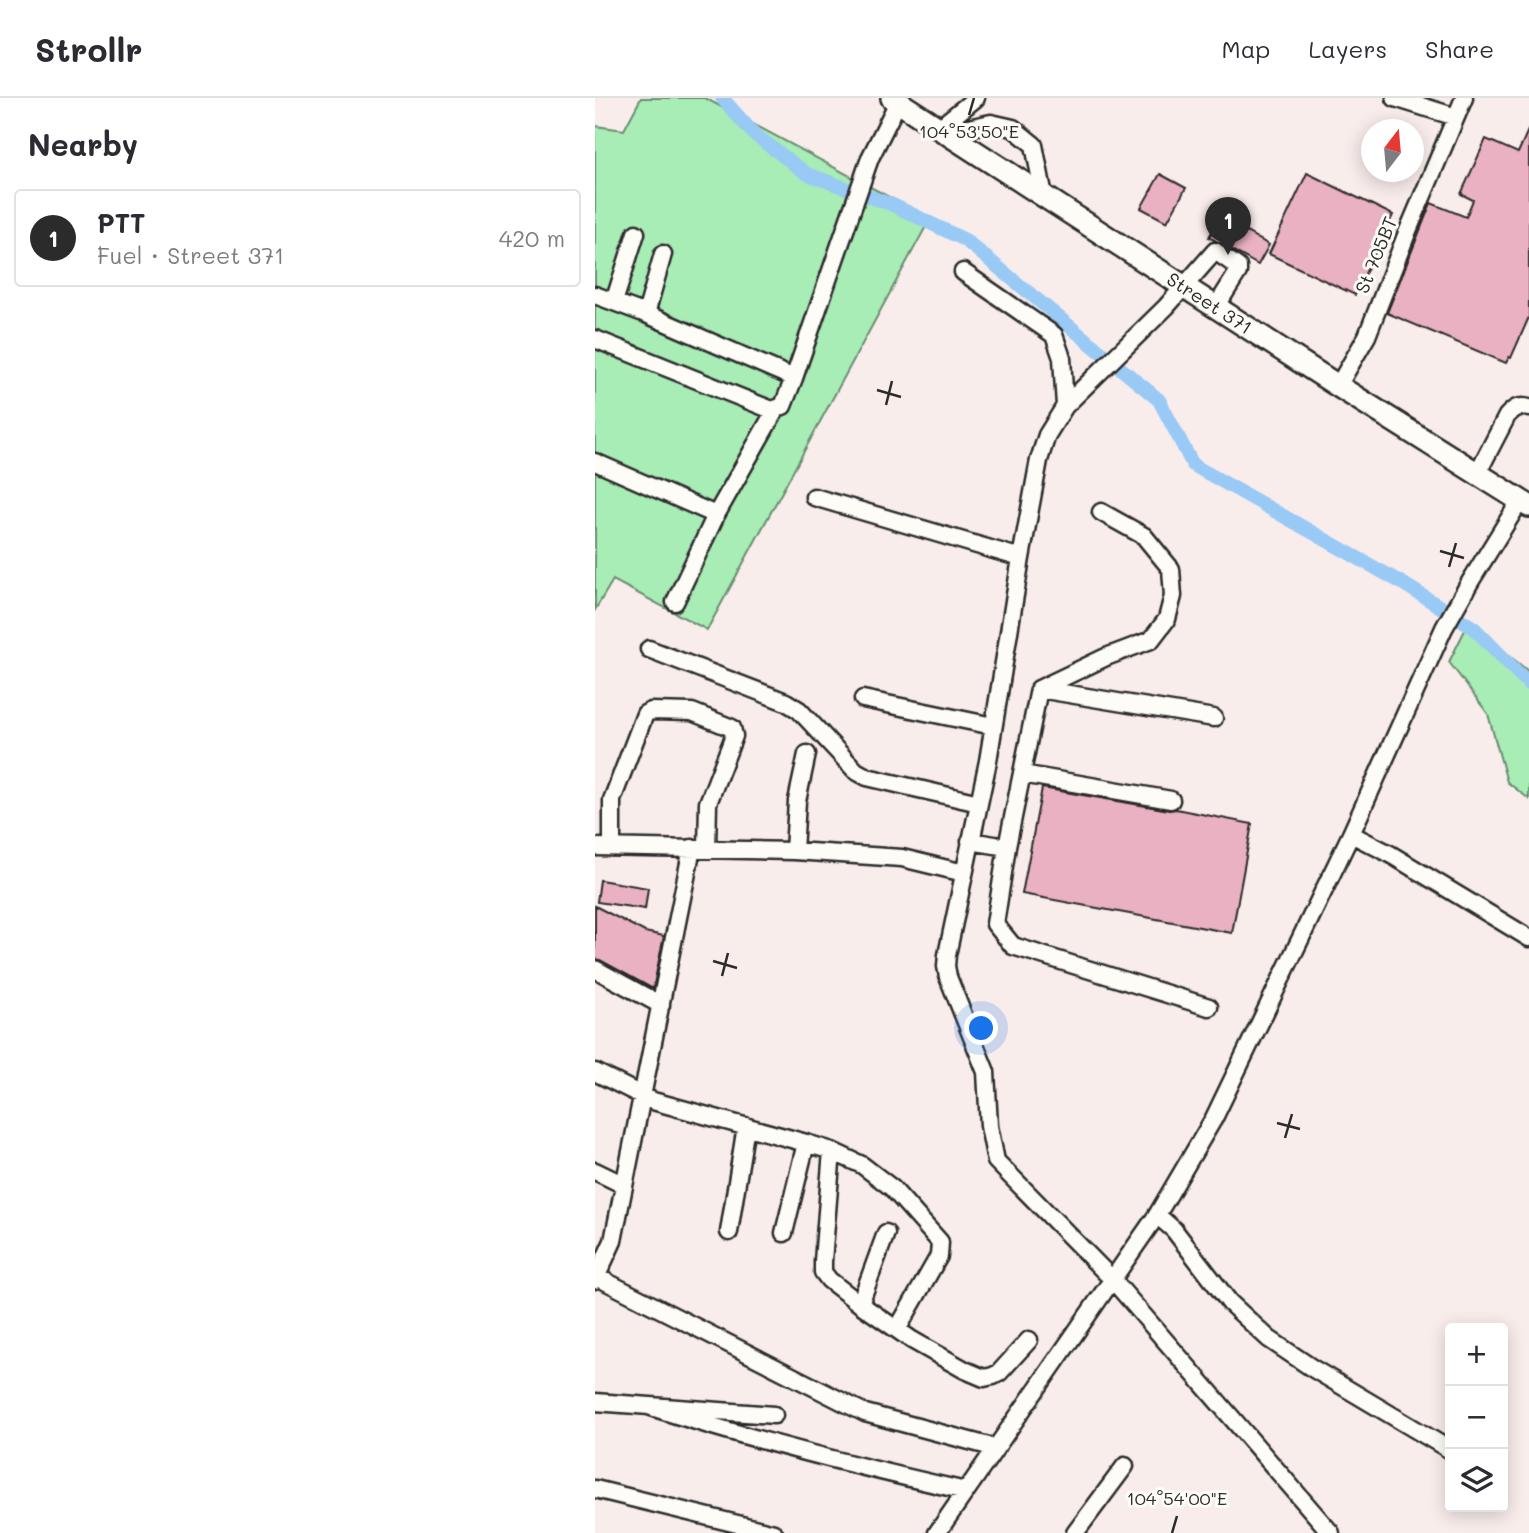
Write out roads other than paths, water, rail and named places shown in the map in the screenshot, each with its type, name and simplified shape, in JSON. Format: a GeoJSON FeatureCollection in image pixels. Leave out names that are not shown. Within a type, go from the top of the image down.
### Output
{"type":"FeatureCollection","features":[{"type":"Feature","properties":{"kind":"main road","name":"Street 371"},"geometry":{"type":"LineString","coordinates":[[895,100],[1525,504]]}},
{"type":"Feature","properties":{"kind":"street"},"geometry":{"type":"LineString","coordinates":[[943,130],[976,98]]}},
{"type":"Feature","properties":{"kind":"street"},"geometry":{"type":"LineString","coordinates":[[1395,98],[1456,117]]}},
{"type":"Feature","properties":{"kind":"street","name":"St 705BT"},"geometry":{"type":"LineString","coordinates":[[1338,386],[1367,336],[1464,98]]}},
{"type":"Feature","properties":{"kind":"street"},"geometry":{"type":"LineString","coordinates":[[595,339],[772,410],[783,405],[870,158],[895,100]]}},
{"type":"Feature","properties":{"kind":"street"},"geometry":{"type":"LineString","coordinates":[[943,130],[991,122],[1013,128],[1034,145],[1044,196]]}},
{"type":"Feature","properties":{"kind":"street"},"geometry":{"type":"LineString","coordinates":[[614,302],[636,233]]}},
{"type":"Feature","properties":{"kind":"street"},"geometry":{"type":"LineString","coordinates":[[1216,307],[1238,272],[1238,267],[1217,251],[1065,406],[1047,435],[1041,453],[1021,558],[979,803],[946,966],[986,1072],[989,1126],[996,1161],[1112,1279],[1330,1533]]}},
{"type":"Feature","properties":{"kind":"street"},"geometry":{"type":"LineString","coordinates":[[646,314],[663,254]]}},
{"type":"Feature","properties":{"kind":"street"},"geometry":{"type":"LineString","coordinates":[[963,272],[1054,335],[1062,358],[1065,406]]}},
{"type":"Feature","properties":{"kind":"street"},"geometry":{"type":"LineString","coordinates":[[595,295],[794,378]]}},
{"type":"Feature","properties":{"kind":"street"},"geometry":{"type":"LineString","coordinates":[[1477,474],[1507,416],[1513,409],[1523,406],[1529,408]]}},
{"type":"Feature","properties":{"kind":"street"},"geometry":{"type":"LineString","coordinates":[[675,602],[716,514],[776,409]]}},
{"type":"Feature","properties":{"kind":"street"},"geometry":{"type":"LineString","coordinates":[[595,463],[716,514]]}},
{"type":"Feature","properties":{"kind":"street"},"geometry":{"type":"LineString","coordinates":[[814,496],[1021,558]]}},
{"type":"Feature","properties":{"kind":"street"},"geometry":{"type":"LineString","coordinates":[[937,1533],[1157,1215],[1215,1118],[1351,834],[1444,628],[1470,582],[1525,504]]}},
{"type":"Feature","properties":{"kind":"street"},"geometry":{"type":"LineString","coordinates":[[1039,689],[1106,657],[1151,640],[1167,619],[1173,596],[1171,569],[1144,536],[1101,512]]}},
{"type":"Feature","properties":{"kind":"street"},"geometry":{"type":"LineString","coordinates":[[649,649],[786,702],[799,710],[856,771],[867,777],[979,803]]}},
{"type":"Feature","properties":{"kind":"street"},"geometry":{"type":"LineString","coordinates":[[1039,689],[1214,718]]}},
{"type":"Feature","properties":{"kind":"street"},"geometry":{"type":"LineString","coordinates":[[1039,689],[1007,846],[995,924],[1013,946],[1209,1007]]}},
{"type":"Feature","properties":{"kind":"street"},"geometry":{"type":"LineString","coordinates":[[863,699],[993,726]]}},
{"type":"Feature","properties":{"kind":"street"},"geometry":{"type":"LineString","coordinates":[[612,847],[613,800],[645,714],[692,712],[732,728],[734,736],[708,803],[700,848],[661,1005],[613,1241],[595,1278],[865,1413],[996,1448]]}},
{"type":"Feature","properties":{"kind":"street"},"geometry":{"type":"LineString","coordinates":[[794,851],[797,802],[807,754]]}},
{"type":"Feature","properties":{"kind":"street"},"geometry":{"type":"LineString","coordinates":[[1022,774],[1171,800]]}},
{"type":"Feature","properties":{"kind":"street"},"geometry":{"type":"LineString","coordinates":[[1351,834],[1390,854],[1529,938]]}},
{"type":"Feature","properties":{"kind":"street"},"geometry":{"type":"LineString","coordinates":[[970,841],[1007,846]]}},
{"type":"Feature","properties":{"kind":"street"},"geometry":{"type":"LineString","coordinates":[[595,847],[794,851],[902,858],[964,873]]}},
{"type":"Feature","properties":{"kind":"street"},"geometry":{"type":"LineString","coordinates":[[595,969],[661,1005]]}},
{"type":"Feature","properties":{"kind":"street"},"geometry":{"type":"LineString","coordinates":[[595,1072],[653,1101],[832,1152],[862,1165],[891,1188],[940,1242],[939,1256],[898,1328]]}},
{"type":"Feature","properties":{"kind":"street"},"geometry":{"type":"LineString","coordinates":[[729,1231],[746,1126]]}},
{"type":"Feature","properties":{"kind":"street"},"geometry":{"type":"LineString","coordinates":[[784,1233],[806,1143]]}},
{"type":"Feature","properties":{"kind":"street"},"geometry":{"type":"LineString","coordinates":[[832,1152],[823,1261],[824,1272],[829,1280],[912,1340],[984,1378],[999,1373],[1030,1340]]}},
{"type":"Feature","properties":{"kind":"street"},"geometry":{"type":"LineString","coordinates":[[595,1171],[624,1185]]}},
{"type":"Feature","properties":{"kind":"street"},"geometry":{"type":"LineString","coordinates":[[1157,1215],[1174,1230],[1230,1303],[1269,1339],[1312,1368],[1448,1449]]}},
{"type":"Feature","properties":{"kind":"street"},"geometry":{"type":"LineString","coordinates":[[860,1304],[886,1233]]}},
{"type":"Feature","properties":{"kind":"street"},"geometry":{"type":"LineString","coordinates":[[595,1402],[774,1415]]}},
{"type":"Feature","properties":{"kind":"street"},"geometry":{"type":"LineString","coordinates":[[648,1406],[721,1430],[966,1491]]}},
{"type":"Feature","properties":{"kind":"street"},"geometry":{"type":"LineString","coordinates":[[1075,1533],[1125,1466]]}},
{"type":"Feature","properties":{"kind":"street"},"geometry":{"type":"LineString","coordinates":[[595,1489],[773,1533]]}},
{"type":"Feature","properties":{"kind":"waterway"},"geometry":{"type":"LineString","coordinates":[[722,98],[754,134],[807,174],[893,205],[965,240],[1159,400],[1193,465],[1402,583],[1474,628],[1529,684]]}},
{"type":"Feature","properties":{"kind":"place","name":"PTT"},"geometry":{"type":"Point","coordinates":[1228,255]}}]}
